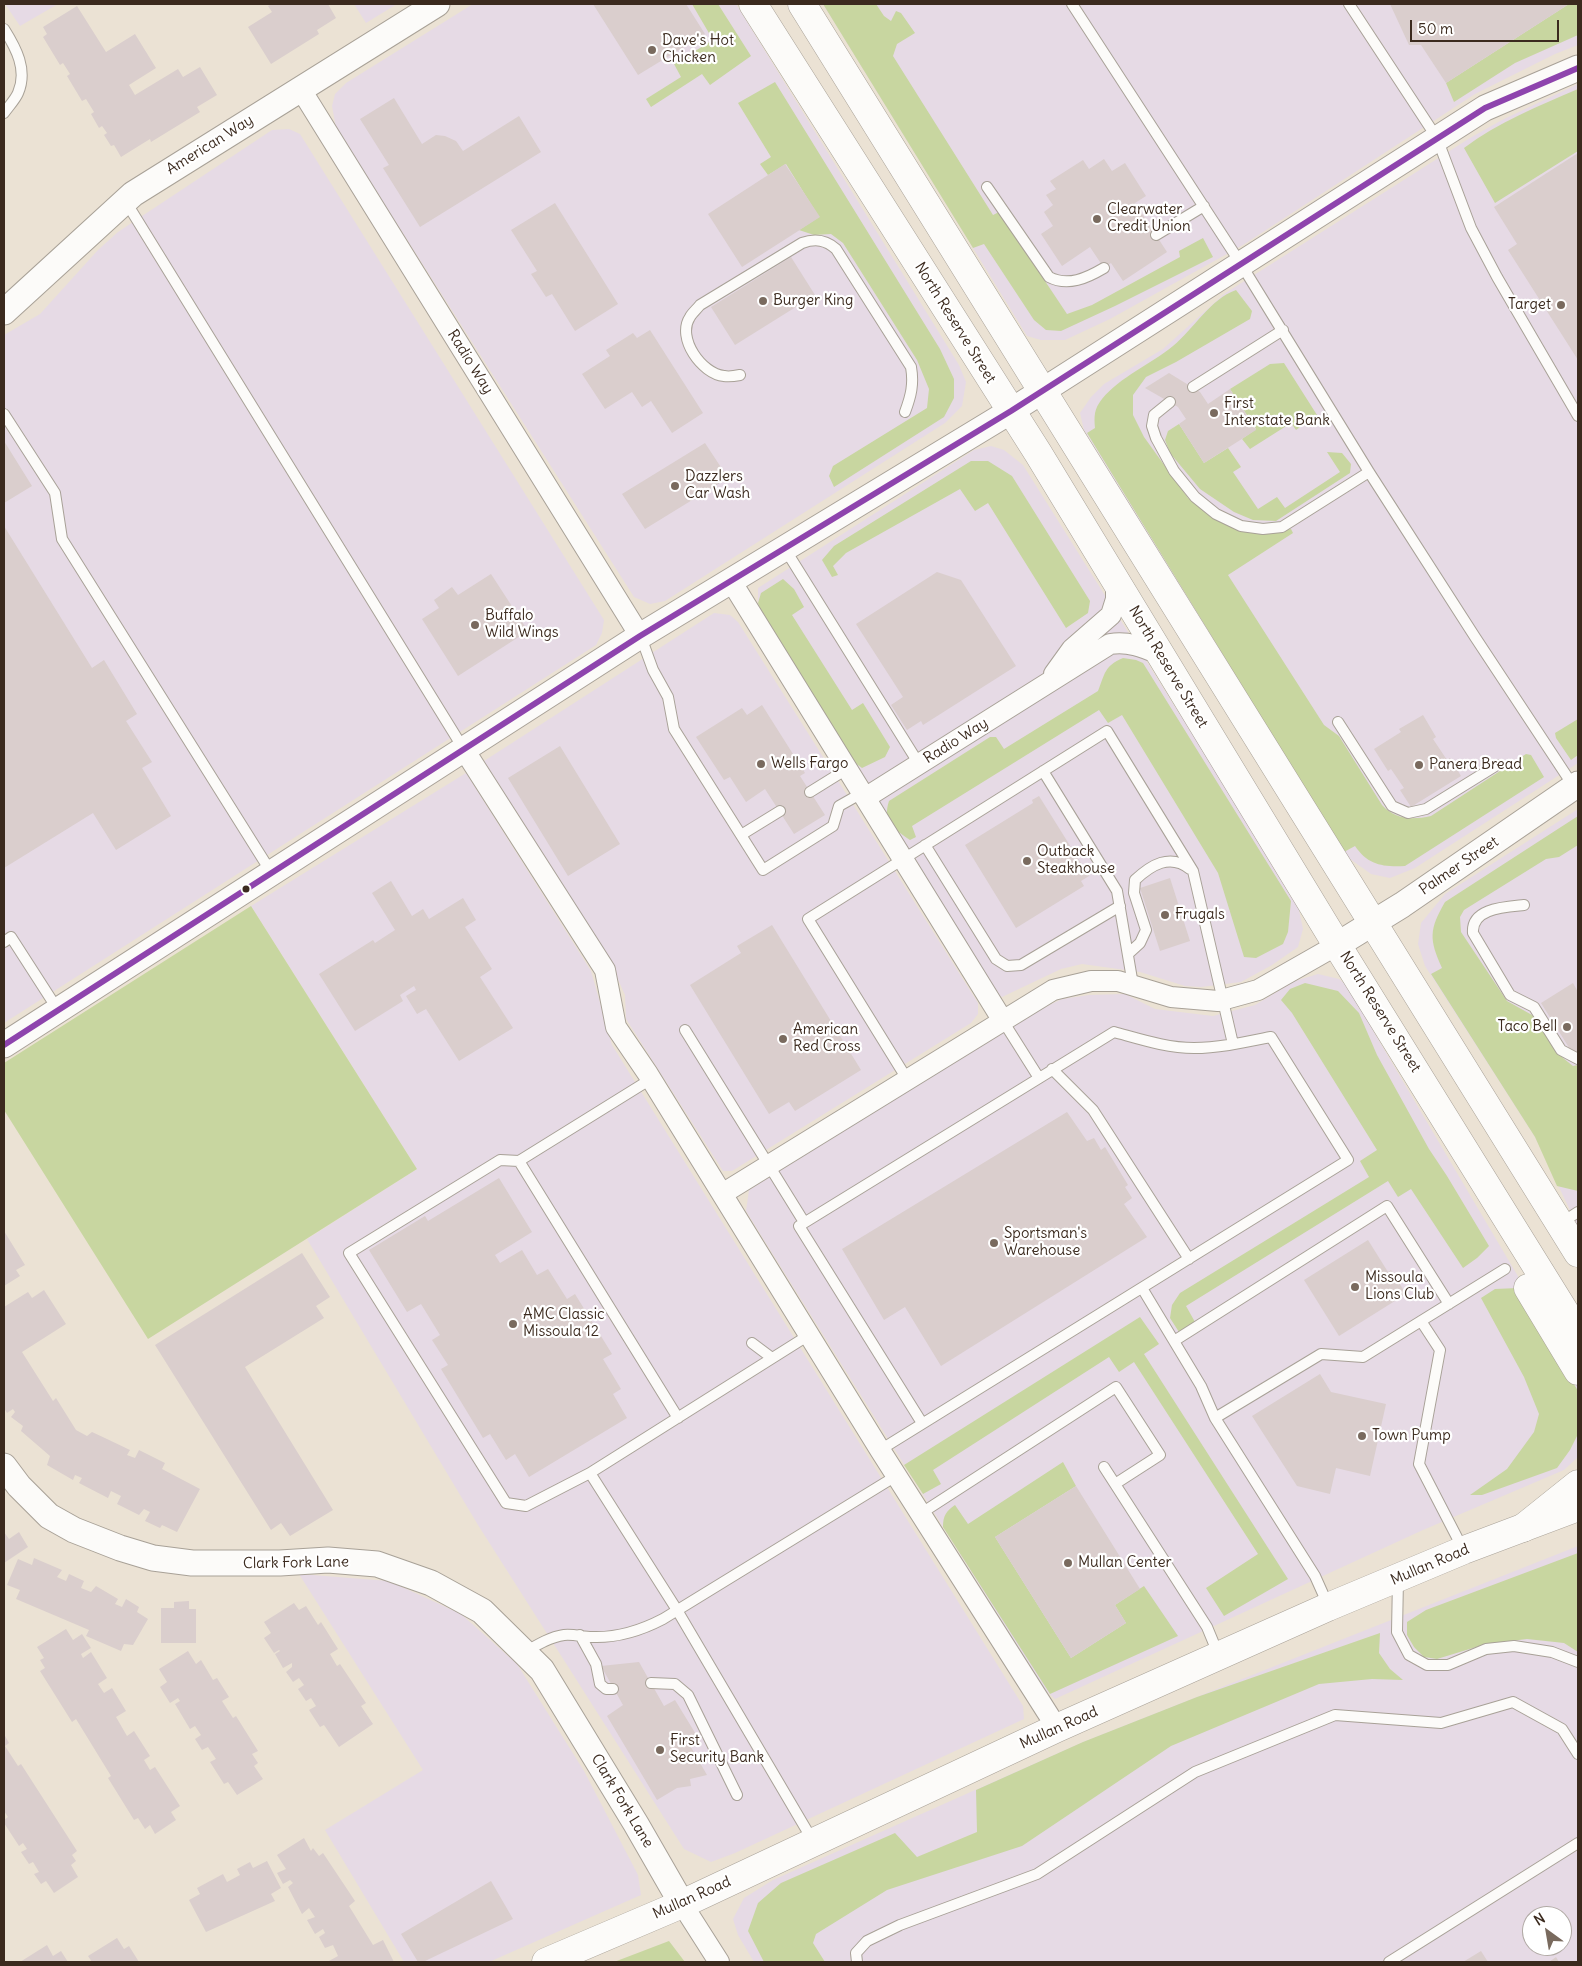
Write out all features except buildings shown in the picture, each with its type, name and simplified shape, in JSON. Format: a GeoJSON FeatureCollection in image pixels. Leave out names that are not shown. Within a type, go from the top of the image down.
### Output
{"type":"FeatureCollection","features":[{"type":"Feature","properties":{"kind":"main road","name":"North Reserve Street"},"geometry":{"type":"LineString","coordinates":[[753,4],[1038,453],[1159,654],[1578,1333]]}},
{"type":"Feature","properties":{"kind":"main road"},"geometry":{"type":"LineString","coordinates":[[802,4],[1374,924],[1569,1218],[1578,1253]]}},
{"type":"Feature","properties":{"kind":"main road"},"geometry":{"type":"LineString","coordinates":[[1387,1022],[1410,1087],[1423,1114],[1578,1371]]}},
{"type":"Feature","properties":{"kind":"main road"},"geometry":{"type":"LineString","coordinates":[[1522,1528],[1578,1484]]}},
{"type":"Feature","properties":{"kind":"main road","name":"Mullan Road"},"geometry":{"type":"LineString","coordinates":[[546,1962],[682,1904],[1057,1728],[1328,1607],[1464,1550],[1578,1507]]}},
{"type":"Feature","properties":{"kind":"street","name":"American Way"},"geometry":{"type":"LineString","coordinates":[[4,312],[133,194],[437,4]]}},
{"type":"Feature","properties":{"kind":"street"},"geometry":{"type":"LineString","coordinates":[[4,1045],[463,748],[640,636],[1042,391],[1485,108],[1578,68]]}},
{"type":"Feature","properties":{"kind":"street","name":"Radio Way"},"geometry":{"type":"LineString","coordinates":[[300,88],[640,636]]}},
{"type":"Feature","properties":{"kind":"street"},"geometry":{"type":"LineString","coordinates":[[731,581],[1003,1021]]}},
{"type":"Feature","properties":{"kind":"street","name":"Radio Way"},"geometry":{"type":"LineString","coordinates":[[1047,684],[1072,649],[1110,615],[1116,599],[1116,581]]}},
{"type":"Feature","properties":{"kind":"street","name":"Radio Way"},"geometry":{"type":"LineString","coordinates":[[863,795],[919,764],[1110,644],[1120,642],[1137,645],[1159,654]]}},
{"type":"Feature","properties":{"kind":"street"},"geometry":{"type":"LineString","coordinates":[[463,748],[605,970],[616,1026],[651,1079],[896,1476],[1057,1728]]}},
{"type":"Feature","properties":{"kind":"street","name":"Palmer Street"},"geometry":{"type":"LineString","coordinates":[[1338,945],[1374,924],[1577,788]]}},
{"type":"Feature","properties":{"kind":"street"},"geometry":{"type":"LineString","coordinates":[[722,1194],[1053,990],[1091,981],[1118,981],[1171,997],[1218,1000],[1258,990],[1338,945]]}},
{"type":"Feature","properties":{"kind":"street","name":"Clark Fork Lane"},"geometry":{"type":"LineString","coordinates":[[4,1466],[19,1486],[48,1516],[98,1540],[153,1558],[192,1563],[280,1563],[328,1560],[377,1564],[431,1583],[482,1610],[542,1670],[636,1824],[682,1904],[719,1962]]}},
{"type":"Feature","properties":{"kind":"lane"},"geometry":{"type":"LineString","coordinates":[[1072,4],[1283,330],[1369,472],[1474,637],[1577,788]]}},
{"type":"Feature","properties":{"kind":"lane"},"geometry":{"type":"LineString","coordinates":[[1349,4],[1437,138],[1471,228],[1497,278],[1578,416]]}},
{"type":"Feature","properties":{"kind":"lane"},"geometry":{"type":"LineString","coordinates":[[4,28],[21,62],[22,77],[18,94],[4,113]]}},
{"type":"Feature","properties":{"kind":"lane"},"geometry":{"type":"LineString","coordinates":[[987,187],[1049,277],[1058,282],[1072,281],[1089,277],[1104,268]]}},
{"type":"Feature","properties":{"kind":"lane"},"geometry":{"type":"LineString","coordinates":[[125,201],[463,748]]}},
{"type":"Feature","properties":{"kind":"lane"},"geometry":{"type":"LineString","coordinates":[[1156,235],[1204,206]]}},
{"type":"Feature","properties":{"kind":"lane"},"geometry":{"type":"LineString","coordinates":[[740,375],[723,376],[704,368],[689,346],[686,332],[689,318],[700,305],[802,243],[812,239],[828,242],[836,249],[911,367],[913,380],[911,396],[904,412]]}},
{"type":"Feature","properties":{"kind":"lane"},"geometry":{"type":"LineString","coordinates":[[1193,387],[1283,330]]}},
{"type":"Feature","properties":{"kind":"lane"},"geometry":{"type":"LineString","coordinates":[[1170,402],[1154,416],[1152,426],[1156,438],[1174,471],[1194,497],[1216,514],[1240,526],[1262,529],[1282,527],[1369,472]]}},
{"type":"Feature","properties":{"kind":"lane"},"geometry":{"type":"LineString","coordinates":[[4,414],[55,494],[62,539],[271,872]]}},
{"type":"Feature","properties":{"kind":"lane"},"geometry":{"type":"LineString","coordinates":[[784,548],[919,764]]}},
{"type":"Feature","properties":{"kind":"lane"},"geometry":{"type":"LineString","coordinates":[[640,636],[653,670],[668,697],[674,728],[763,870],[834,826],[839,806],[863,795]]}},
{"type":"Feature","properties":{"kind":"lane"},"geometry":{"type":"LineString","coordinates":[[1338,722],[1392,806],[1408,813],[1426,809],[1497,764]]}},
{"type":"Feature","properties":{"kind":"lane"},"geometry":{"type":"LineString","coordinates":[[908,1079],[808,919],[1107,731],[1193,871],[1233,1044]]}},
{"type":"Feature","properties":{"kind":"lane"},"geometry":{"type":"LineString","coordinates":[[810,792],[847,769]]}},
{"type":"Feature","properties":{"kind":"lane"},"geometry":{"type":"LineString","coordinates":[[1043,771],[1117,891],[1133,985]]}},
{"type":"Feature","properties":{"kind":"lane"},"geometry":{"type":"LineString","coordinates":[[741,835],[780,811]]}},
{"type":"Feature","properties":{"kind":"lane"},"geometry":{"type":"LineString","coordinates":[[926,845],[996,959],[1007,966],[1021,965],[1120,906]]}},
{"type":"Feature","properties":{"kind":"lane"},"geometry":{"type":"LineString","coordinates":[[1128,954],[1140,943],[1146,930],[1134,893],[1135,880],[1156,864],[1170,861],[1182,862],[1193,871]]}},
{"type":"Feature","properties":{"kind":"lane"},"geometry":{"type":"LineString","coordinates":[[1524,905],[1496,908],[1483,914],[1472,924],[1473,933],[1510,995],[1534,1007],[1561,1050],[1578,1059]]}},
{"type":"Feature","properties":{"kind":"lane"},"geometry":{"type":"LineString","coordinates":[[4,942],[11,937],[58,1010]]}},
{"type":"Feature","properties":{"kind":"lane"},"geometry":{"type":"LineString","coordinates":[[1003,1021],[1039,1078]]}},
{"type":"Feature","properties":{"kind":"lane"},"geometry":{"type":"LineString","coordinates":[[685,1030],[804,1222]]}},
{"type":"Feature","properties":{"kind":"lane"},"geometry":{"type":"LineString","coordinates":[[880,1450],[1189,1259],[1348,1160],[1271,1037],[1233,1044],[1193,1048],[1153,1042],[1114,1032],[799,1226],[922,1424]]}},
{"type":"Feature","properties":{"kind":"lane"},"geometry":{"type":"LineString","coordinates":[[1052,1070],[1094,1110],[1189,1259]]}},
{"type":"Feature","properties":{"kind":"lane"},"geometry":{"type":"LineString","coordinates":[[651,1079],[519,1161],[500,1160],[349,1253],[506,1503],[526,1506],[590,1473],[809,1335]]}},
{"type":"Feature","properties":{"kind":"lane"},"geometry":{"type":"LineString","coordinates":[[519,1161],[678,1418]]}},
{"type":"Feature","properties":{"kind":"lane"},"geometry":{"type":"LineString","coordinates":[[1174,1341],[1386,1206],[1448,1304]]}},
{"type":"Feature","properties":{"kind":"lane"},"geometry":{"type":"LineString","coordinates":[[1215,1418],[1321,1354],[1363,1357],[1505,1269]]}},
{"type":"Feature","properties":{"kind":"lane"},"geometry":{"type":"LineString","coordinates":[[1142,1288],[1201,1386],[1215,1418],[1315,1576],[1328,1607]]}},
{"type":"Feature","properties":{"kind":"lane"},"geometry":{"type":"LineString","coordinates":[[1421,1321],[1440,1350],[1418,1464],[1464,1550]]}},
{"type":"Feature","properties":{"kind":"lane"},"geometry":{"type":"LineString","coordinates":[[752,1343],[772,1358]]}},
{"type":"Feature","properties":{"kind":"lane"},"geometry":{"type":"LineString","coordinates":[[920,1514],[1116,1387],[1160,1455],[1115,1484]]}},
{"type":"Feature","properties":{"kind":"lane"},"geometry":{"type":"LineString","coordinates":[[1104,1467],[1207,1628],[1219,1657]]}},
{"type":"Feature","properties":{"kind":"lane"},"geometry":{"type":"LineString","coordinates":[[590,1473],[677,1610],[813,1843]]}},
{"type":"Feature","properties":{"kind":"lane"},"geometry":{"type":"LineString","coordinates":[[525,1652],[546,1640],[564,1635],[592,1637],[627,1634],[647,1627],[896,1476]]}},
{"type":"Feature","properties":{"kind":"lane"},"geometry":{"type":"LineString","coordinates":[[1398,1578],[1397,1632],[1409,1655],[1427,1665],[1448,1665],[1486,1649],[1514,1646],[1552,1652],[1578,1662]]}},
{"type":"Feature","properties":{"kind":"lane"},"geometry":{"type":"LineString","coordinates":[[580,1635],[596,1664],[600,1684],[606,1689],[613,1688]]}},
{"type":"Feature","properties":{"kind":"lane"},"geometry":{"type":"LineString","coordinates":[[651,1683],[674,1684],[688,1695],[737,1794]]}},
{"type":"Feature","properties":{"kind":"lane"},"geometry":{"type":"LineString","coordinates":[[857,1962],[856,1952],[866,1941],[900,1925],[1037,1874],[1195,1772],[1335,1716],[1441,1722],[1513,1702],[1562,1729],[1578,1754]]}},
{"type":"Feature","properties":{"kind":"lane"},"geometry":{"type":"LineString","coordinates":[[1389,1962],[1578,1843]]}},
{"type":"Feature","properties":{"kind":"shaded area"},"geometry":{"type":"Polygon","coordinates":[[[5,4],[58,4],[20,26],[5,4]]]}},
{"type":"Feature","properties":{"kind":"shaded area"},"geometry":{"type":"Polygon","coordinates":[[[354,4],[397,4],[366,23],[354,4]]]}},
{"type":"Feature","properties":{"kind":"shaded area"},"geometry":{"type":"Polygon","coordinates":[[[473,4],[736,4],[959,365],[966,382],[962,406],[945,423],[665,601],[650,604],[634,597],[336,128],[332,106],[335,94],[346,83],[473,4]]]}},
{"type":"Feature","properties":{"kind":"shaded area"},"geometry":{"type":"Polygon","coordinates":[[[823,4],[1578,4],[1578,45],[1555,54],[1475,94],[1243,245],[1110,319],[1065,340],[1041,340],[1027,336],[823,4]]]}},
{"type":"Feature","properties":{"kind":"shaded area"},"geometry":{"type":"Polygon","coordinates":[[[1578,84],[1578,763],[1415,868],[1390,878],[1371,874],[1350,859],[1344,852],[1084,430],[1080,413],[1091,397],[1104,384],[1163,349],[1224,294],[1470,138],[1502,120],[1578,84]]]}},
{"type":"Feature","properties":{"kind":"shaded area"},"geometry":{"type":"Polygon","coordinates":[[[289,129],[300,134],[604,620],[602,633],[596,645],[4,1023],[4,335],[40,314],[98,250],[118,232],[272,130],[289,129]]]}},
{"type":"Feature","properties":{"kind":"shaded area"},"geometry":{"type":"Polygon","coordinates":[[[991,446],[1004,450],[1023,465],[1297,901],[1303,929],[1298,947],[1272,965],[1241,982],[1201,987],[1185,986],[1140,972],[1082,964],[1061,969],[1002,997],[992,990],[765,622],[758,603],[758,588],[974,450],[991,446]]]}},
{"type":"Feature","properties":{"kind":"shaded area"},"geometry":{"type":"Polygon","coordinates":[[[714,613],[730,615],[738,622],[978,1003],[978,1014],[971,1023],[732,1171],[723,1171],[626,1019],[625,995],[605,951],[484,761],[714,613]]]}},
{"type":"Feature","properties":{"kind":"shaded area"},"geometry":{"type":"Polygon","coordinates":[[[466,773],[591,971],[612,1045],[1023,1706],[1024,1719],[735,1853],[711,1862],[684,1849],[478,1525],[307,1239],[417,1169],[251,906],[466,773]]]}},
{"type":"Feature","properties":{"kind":"shaded area"},"geometry":{"type":"Polygon","coordinates":[[[1578,809],[1578,1227],[1535,1137],[1425,966],[1418,944],[1421,923],[1445,894],[1578,809]]]}},
{"type":"Feature","properties":{"kind":"shaded area"},"geometry":{"type":"Polygon","coordinates":[[[1318,974],[1339,979],[1351,989],[1375,1034],[1578,1378],[1578,1457],[1564,1470],[1423,1530],[1055,1699],[1045,1690],[746,1211],[749,1190],[1033,1013],[1062,999],[1089,995],[1125,994],[1155,1009],[1213,1016],[1255,1005],[1295,981],[1318,974]]]}},
{"type":"Feature","properties":{"kind":"shaded area"},"geometry":{"type":"Polygon","coordinates":[[[1578,1546],[1578,1962],[754,1962],[738,1935],[733,1919],[744,1898],[773,1880],[1083,1742],[1578,1546]]]}},
{"type":"Feature","properties":{"kind":"shaded area"},"geometry":{"type":"Polygon","coordinates":[[[299,1574],[389,1581],[461,1614],[517,1664],[584,1771],[638,1875],[641,1895],[489,1962],[404,1962],[325,1830],[423,1770],[299,1574]]]}},
{"type":"Feature","properties":{"kind":"green space"},"geometry":{"type":"Polygon","coordinates":[[[692,4],[718,4],[751,56],[710,85],[702,74],[651,107],[646,99],[681,77],[674,64],[713,40],[692,4]]]}},
{"type":"Feature","properties":{"kind":"green space"},"geometry":{"type":"Polygon","coordinates":[[[823,4],[876,4],[884,16],[891,21],[896,11],[901,13],[915,33],[897,44],[893,56],[993,215],[999,212],[1067,314],[1092,305],[1180,257],[1179,251],[1203,238],[1213,257],[1061,331],[1046,330],[1034,320],[984,244],[973,248],[823,4]]]}},
{"type":"Feature","properties":{"kind":"green space"},"geometry":{"type":"Polygon","coordinates":[[[1569,4],[1578,4],[1578,35],[1515,63],[1454,102],[1446,83],[1569,4]]]}},
{"type":"Feature","properties":{"kind":"green space"},"geometry":{"type":"Polygon","coordinates":[[[775,82],[940,349],[954,379],[954,398],[944,417],[834,487],[829,476],[833,466],[927,408],[929,389],[917,360],[843,243],[831,234],[814,235],[799,230],[819,217],[786,164],[768,175],[760,164],[771,157],[738,103],[775,82]]]}},
{"type":"Feature","properties":{"kind":"green space"},"geometry":{"type":"Polygon","coordinates":[[[1578,89],[1578,151],[1495,203],[1464,148],[1505,122],[1578,89]]]}},
{"type":"Feature","properties":{"kind":"green space"},"geometry":{"type":"Polygon","coordinates":[[[1236,290],[1252,311],[1250,319],[1176,362],[1146,377],[1133,395],[1133,415],[1144,437],[1188,498],[1218,521],[1257,534],[1291,529],[1293,533],[1228,575],[1324,725],[1339,736],[1382,805],[1393,814],[1405,818],[1431,816],[1526,754],[1531,755],[1544,777],[1405,866],[1376,864],[1365,857],[1355,846],[1344,852],[1087,433],[1095,428],[1096,409],[1110,391],[1127,377],[1173,346],[1210,307],[1227,294],[1236,290]]]}},
{"type":"Feature","properties":{"kind":"green space"},"geometry":{"type":"Polygon","coordinates":[[[1284,363],[1317,415],[1296,430],[1291,423],[1250,449],[1242,439],[1256,429],[1230,389],[1270,364],[1284,363]]]}},
{"type":"Feature","properties":{"kind":"green space"},"geometry":{"type":"Polygon","coordinates":[[[1179,424],[1204,463],[1228,448],[1241,467],[1233,472],[1258,509],[1277,497],[1285,508],[1340,472],[1327,452],[1342,453],[1351,464],[1350,473],[1276,521],[1253,520],[1234,512],[1200,489],[1170,453],[1165,440],[1168,431],[1179,424]]]}},
{"type":"Feature","properties":{"kind":"green space"},"geometry":{"type":"Polygon","coordinates":[[[971,461],[988,461],[1012,476],[1090,601],[1088,613],[1066,628],[988,503],[975,511],[960,489],[846,553],[833,566],[838,575],[832,577],[822,560],[834,546],[971,461]]]}},
{"type":"Feature","properties":{"kind":"green space"},"geometry":{"type":"Polygon","coordinates":[[[783,579],[794,589],[804,607],[792,615],[852,710],[863,703],[890,747],[885,757],[862,768],[847,757],[765,622],[758,603],[761,593],[783,579]]]}},
{"type":"Feature","properties":{"kind":"green space"},"geometry":{"type":"Polygon","coordinates":[[[1123,658],[1143,663],[1291,901],[1288,932],[1283,944],[1256,958],[1244,957],[1218,873],[1122,715],[1108,723],[1099,710],[912,826],[916,837],[910,840],[894,828],[888,820],[887,808],[889,801],[990,737],[996,737],[1004,749],[1098,691],[1109,667],[1123,658]]]}},
{"type":"Feature","properties":{"kind":"green space"},"geometry":{"type":"Polygon","coordinates":[[[1578,719],[1578,755],[1571,760],[1556,738],[1555,733],[1578,719]]]}},
{"type":"Feature","properties":{"kind":"green space"},"geometry":{"type":"Polygon","coordinates":[[[1578,816],[1578,845],[1559,857],[1546,859],[1464,910],[1460,917],[1461,932],[1507,1001],[1532,1015],[1563,1058],[1573,1066],[1578,1065],[1578,1191],[1557,1186],[1535,1137],[1431,974],[1442,968],[1433,942],[1433,935],[1436,920],[1445,902],[1578,816]]]}},
{"type":"Feature","properties":{"kind":"green space"},"geometry":{"type":"Polygon","coordinates":[[[251,906],[417,1169],[148,1339],[4,1110],[4,1063],[251,906]]]}},
{"type":"Feature","properties":{"kind":"green space"},"geometry":{"type":"Polygon","coordinates":[[[1305,983],[1338,991],[1359,1013],[1377,1055],[1429,1149],[1489,1246],[1463,1268],[1411,1189],[1398,1197],[1388,1181],[1186,1306],[1195,1322],[1179,1332],[1170,1318],[1172,1305],[1180,1293],[1369,1177],[1360,1161],[1377,1150],[1292,1013],[1281,1000],[1290,989],[1305,983]]]}},
{"type":"Feature","properties":{"kind":"green space"},"geometry":{"type":"Polygon","coordinates":[[[1518,1288],[1578,1391],[1578,1434],[1570,1450],[1557,1468],[1482,1495],[1470,1495],[1507,1469],[1534,1432],[1539,1414],[1524,1377],[1481,1298],[1495,1289],[1518,1288]]]}},
{"type":"Feature","properties":{"kind":"green space"},"geometry":{"type":"Polygon","coordinates":[[[1140,1317],[1159,1344],[1144,1354],[1288,1579],[1224,1616],[1206,1588],[1258,1554],[1134,1362],[1119,1372],[1109,1357],[933,1470],[941,1484],[923,1494],[904,1465],[1140,1317]]]}},
{"type":"Feature","properties":{"kind":"green space"},"geometry":{"type":"Polygon","coordinates":[[[1063,1462],[1076,1486],[995,1537],[1071,1658],[1126,1623],[1115,1605],[1144,1586],[1178,1636],[1050,1694],[943,1527],[943,1523],[949,1509],[955,1505],[968,1524],[1063,1462]]]}},
{"type":"Feature","properties":{"kind":"green space"},"geometry":{"type":"Polygon","coordinates":[[[1578,1553],[1578,1652],[1564,1643],[1527,1639],[1486,1644],[1437,1659],[1424,1657],[1414,1647],[1407,1635],[1407,1622],[1426,1610],[1578,1553]]]}},
{"type":"Feature","properties":{"kind":"green space"},"geometry":{"type":"Polygon","coordinates":[[[1380,1633],[1379,1653],[1390,1669],[1403,1680],[1372,1679],[1319,1684],[1171,1746],[1022,1846],[887,1890],[816,1934],[813,1943],[825,1962],[764,1962],[748,1931],[758,1903],[781,1883],[895,1833],[917,1857],[977,1832],[976,1790],[1083,1742],[1197,1697],[1380,1633]]]}},
{"type":"Feature","properties":{"kind":"green space"},"geometry":{"type":"Polygon","coordinates":[[[669,1941],[685,1962],[614,1962],[669,1941]]]}},
{"type":"Feature","properties":{"kind":"transit line"},"geometry":{"type":"LineString","coordinates":[[4,1045],[640,636],[1011,411],[1485,108],[1578,68]]}},
{"type":"Feature","properties":{"kind":"place","name":"Dave's Hot Chicken"},"geometry":{"type":"Point","coordinates":[652,50]}},
{"type":"Feature","properties":{"kind":"place","name":"Clearwater Credit Union"},"geometry":{"type":"Point","coordinates":[1097,219]}},
{"type":"Feature","properties":{"kind":"place","name":"Burger King"},"geometry":{"type":"Point","coordinates":[763,301]}},
{"type":"Feature","properties":{"kind":"place","name":"Target"},"geometry":{"type":"Point","coordinates":[1561,305]}},
{"type":"Feature","properties":{"kind":"place","name":"First Interstate Bank"},"geometry":{"type":"Point","coordinates":[1214,413]}},
{"type":"Feature","properties":{"kind":"place","name":"Dazzlers Car Wash"},"geometry":{"type":"Point","coordinates":[675,486]}},
{"type":"Feature","properties":{"kind":"place","name":"Buffalo Wild Wings"},"geometry":{"type":"Point","coordinates":[475,625]}},
{"type":"Feature","properties":{"kind":"place","name":"Wells Fargo"},"geometry":{"type":"Point","coordinates":[761,764]}},
{"type":"Feature","properties":{"kind":"place","name":"Panera Bread"},"geometry":{"type":"Point","coordinates":[1419,765]}},
{"type":"Feature","properties":{"kind":"place","name":"Outback Steakhouse"},"geometry":{"type":"Point","coordinates":[1027,861]}},
{"type":"Feature","properties":{"kind":"place","name":"Frugals"},"geometry":{"type":"Point","coordinates":[1165,915]}},
{"type":"Feature","properties":{"kind":"place","name":"Taco Bell"},"geometry":{"type":"Point","coordinates":[1567,1027]}},
{"type":"Feature","properties":{"kind":"place","name":"American Red Cross"},"geometry":{"type":"Point","coordinates":[783,1039]}},
{"type":"Feature","properties":{"kind":"place","name":"Sportsman's Warehouse"},"geometry":{"type":"Point","coordinates":[994,1243]}},
{"type":"Feature","properties":{"kind":"place","name":"Missoula Lions Club"},"geometry":{"type":"Point","coordinates":[1355,1287]}},
{"type":"Feature","properties":{"kind":"place","name":"AMC Classic Missoula 12"},"geometry":{"type":"Point","coordinates":[513,1324]}},
{"type":"Feature","properties":{"kind":"place","name":"Town Pump"},"geometry":{"type":"Point","coordinates":[1362,1436]}},
{"type":"Feature","properties":{"kind":"place","name":"Mullan Center"},"geometry":{"type":"Point","coordinates":[1068,1563]}},
{"type":"Feature","properties":{"kind":"place","name":"First Security Bank"},"geometry":{"type":"Point","coordinates":[660,1750]}}]}
